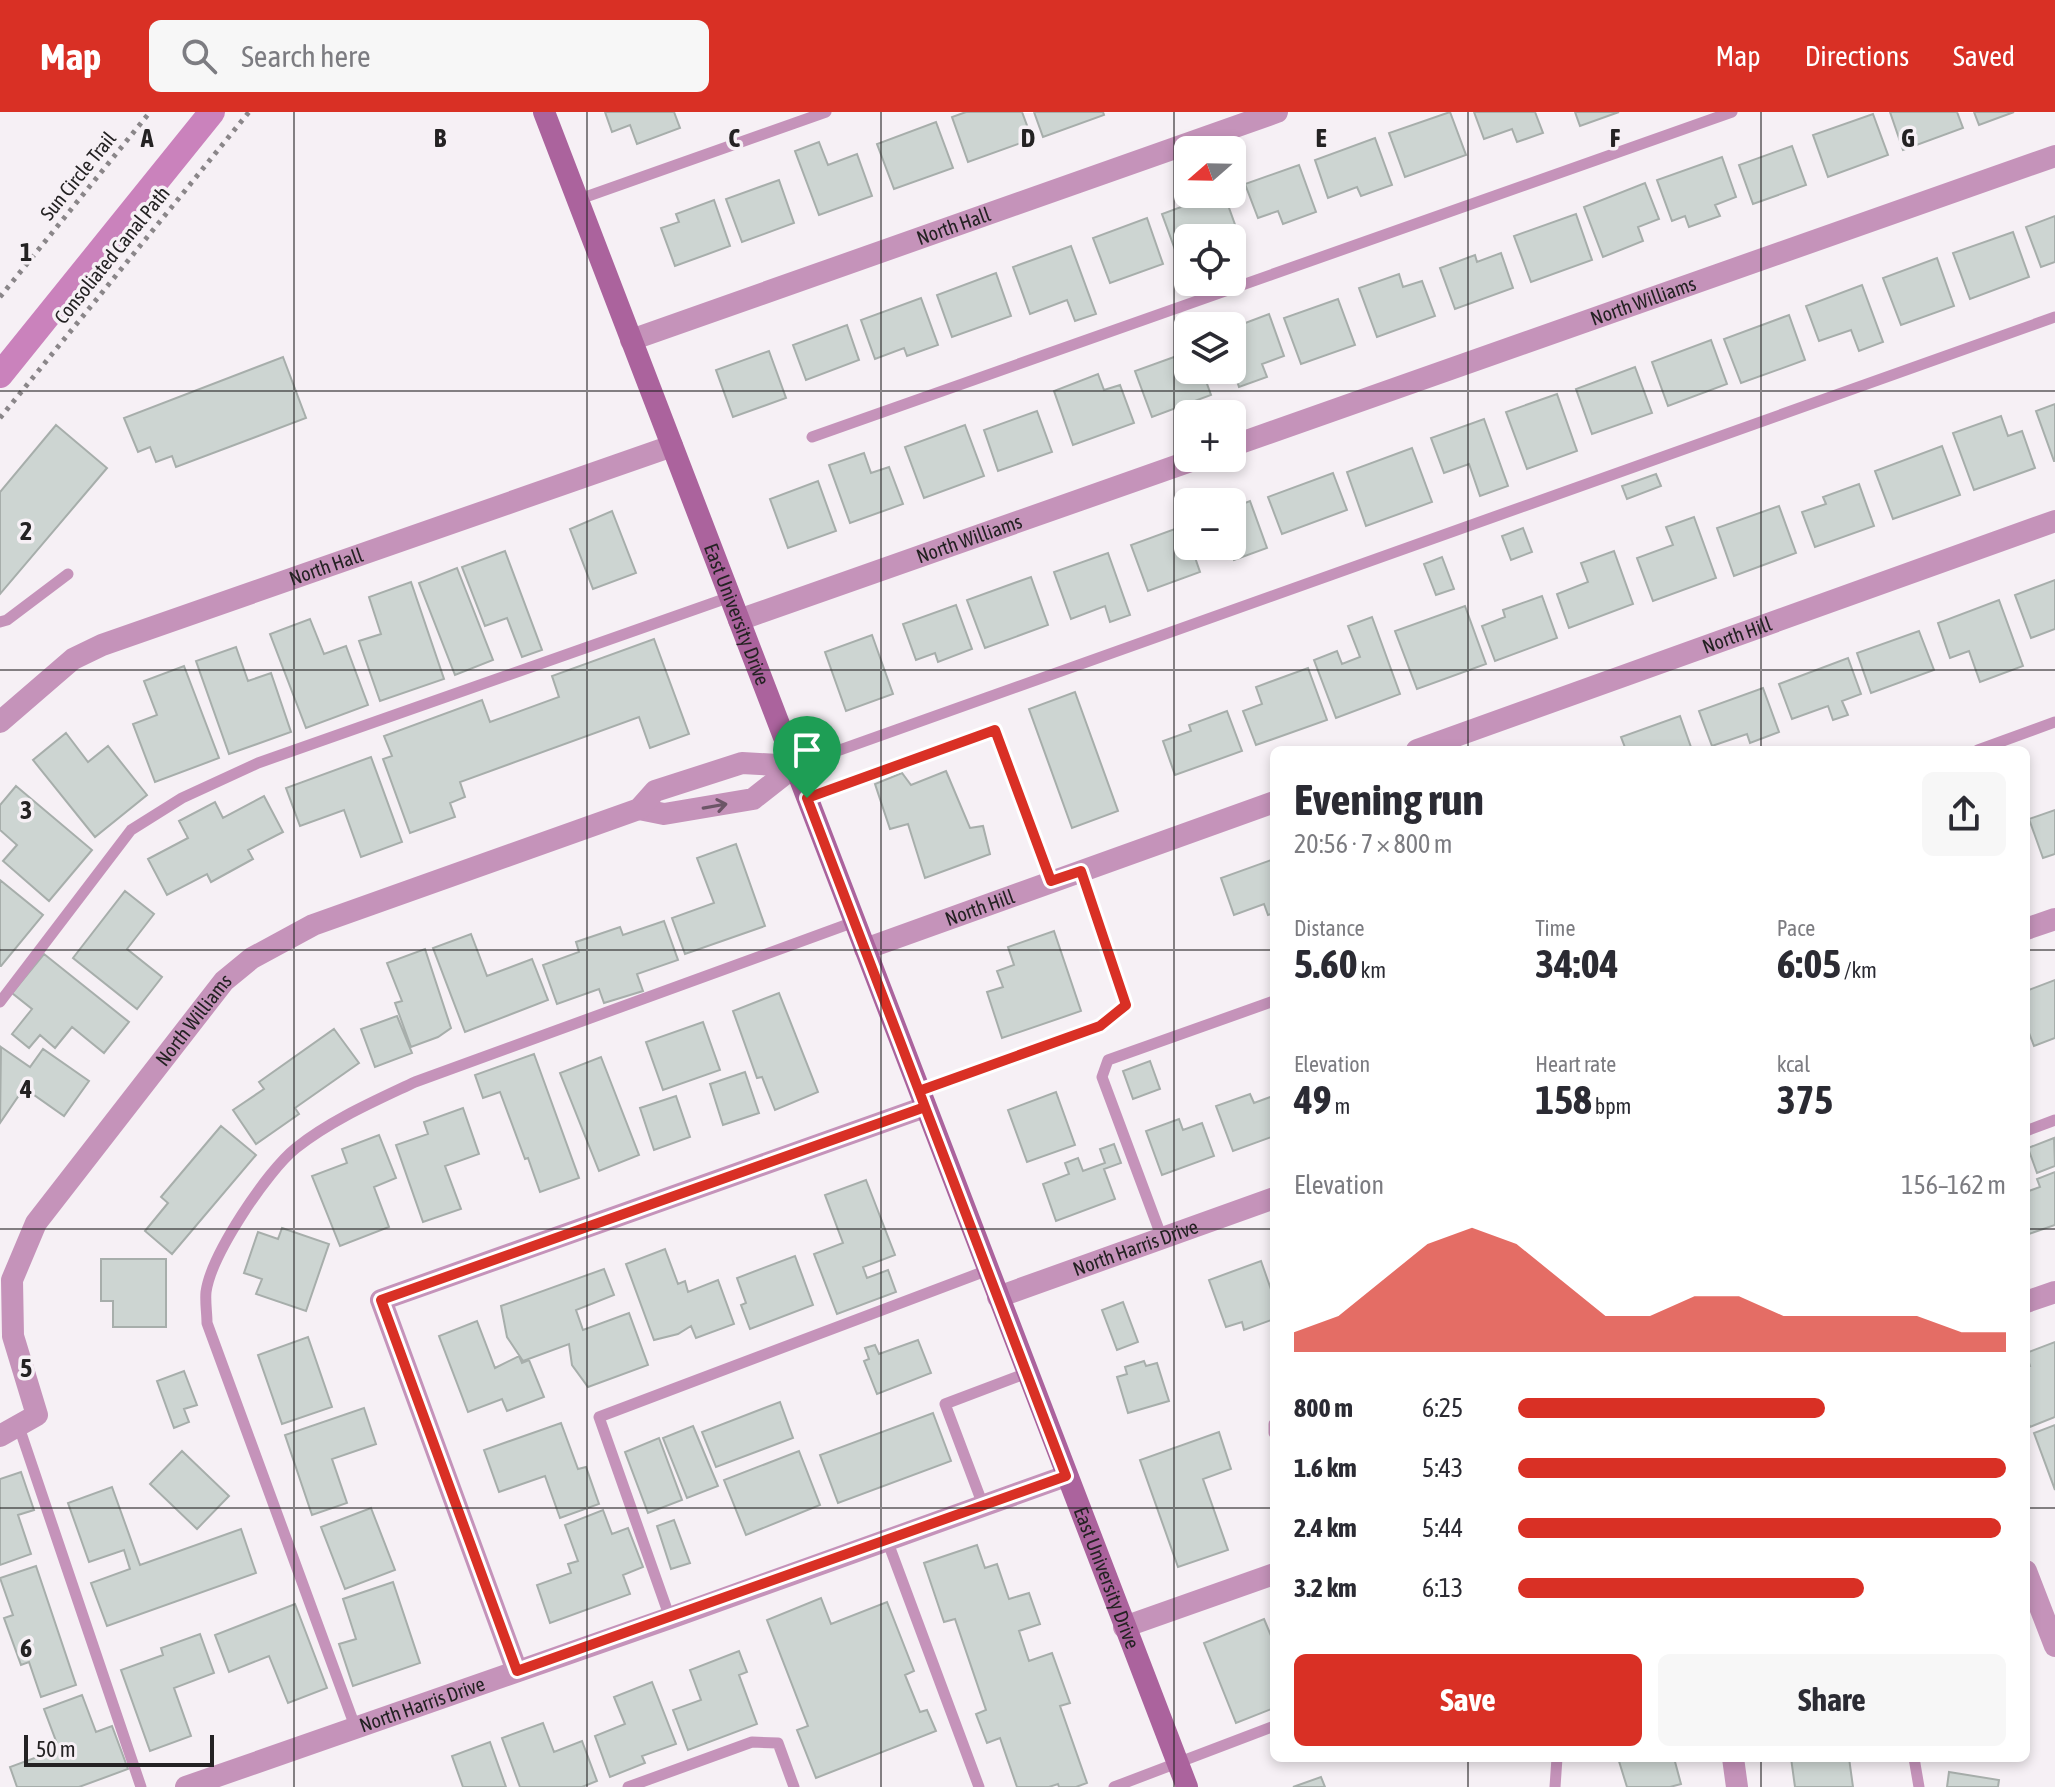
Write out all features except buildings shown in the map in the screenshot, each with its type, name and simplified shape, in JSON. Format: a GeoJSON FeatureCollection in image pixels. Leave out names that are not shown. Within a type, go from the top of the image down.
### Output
{"type":"FeatureCollection","features":[{"type":"Feature","properties":{"kind":"main road","name":"East University Drive"},"geometry":{"type":"LineString","coordinates":[[544,112],[1187,1787]]}},
{"type":"Feature","properties":{"kind":"street","name":"North Hall"},"geometry":{"type":"LineString","coordinates":[[631,340],[1277,112]]}},
{"type":"Feature","properties":{"kind":"street","name":"North Williams"},"geometry":{"type":"LineString","coordinates":[[1246,441],[2055,156]]}},
{"type":"Feature","properties":{"kind":"street","name":"North Hall"},"geometry":{"type":"LineString","coordinates":[[0,722],[73,659],[102,645],[672,446]]}},
{"type":"Feature","properties":{"kind":"street","name":"North Williams"},"geometry":{"type":"LineString","coordinates":[[739,620],[1174,467]]}},
{"type":"Feature","properties":{"kind":"street","name":"North Hill"},"geometry":{"type":"LineString","coordinates":[[1428,746],[2055,521]]}},
{"type":"Feature","properties":{"kind":"street","name":"North Williams"},"geometry":{"type":"LineString","coordinates":[[10,1432],[37,1415],[13,1336],[12,1280],[36,1223],[224,981],[252,958],[313,925],[639,809],[655,791],[742,763],[795,766]]}},
{"type":"Feature","properties":{"kind":"street","name":"North Williams"},"geometry":{"type":"LineString","coordinates":[[639,809],[664,814],[753,799],[795,766]]}},
{"type":"Feature","properties":{"kind":"street","name":"North Hill"},"geometry":{"type":"LineString","coordinates":[[865,949],[1270,803]]}},
{"type":"Feature","properties":{"kind":"street"},"geometry":{"type":"LineString","coordinates":[[2030,928],[2055,919]]}},
{"type":"Feature","properties":{"kind":"street"},"geometry":{"type":"LineString","coordinates":[[517,1671],[381,1300],[922,1099]]}},
{"type":"Feature","properties":{"kind":"street","name":"North Harris Drive"},"geometry":{"type":"LineString","coordinates":[[998,1297],[1270,1199]]}},
{"type":"Feature","properties":{"kind":"street"},"geometry":{"type":"LineString","coordinates":[[2030,1301],[2055,1292]]}},
{"type":"Feature","properties":{"kind":"street","name":"North Harris Drive"},"geometry":{"type":"LineString","coordinates":[[186,1787],[1066,1476]]}},
{"type":"Feature","properties":{"kind":"street"},"geometry":{"type":"LineString","coordinates":[[1124,1627],[1270,1575]]}},
{"type":"Feature","properties":{"kind":"street"},"geometry":{"type":"LineString","coordinates":[[2030,1581],[2055,1646]]}},
{"type":"Feature","properties":{"kind":"street"},"geometry":{"type":"LineString","coordinates":[[1734,1762],[1737,1787]]}},
{"type":"Feature","properties":{"kind":"lane"},"geometry":{"type":"LineString","coordinates":[[577,200],[826,112]]}},
{"type":"Feature","properties":{"kind":"lane"},"geometry":{"type":"LineString","coordinates":[[812,437],[1732,112]]}},
{"type":"Feature","properties":{"kind":"lane"},"geometry":{"type":"LineString","coordinates":[[795,766],[2055,317]]}},
{"type":"Feature","properties":{"kind":"lane"},"geometry":{"type":"LineString","coordinates":[[0,622],[7,620],[68,574]]}},
{"type":"Feature","properties":{"kind":"lane"},"geometry":{"type":"LineString","coordinates":[[0,1002],[131,830],[182,798],[258,763],[730,597]]}},
{"type":"Feature","properties":{"kind":"lane"},"geometry":{"type":"LineString","coordinates":[[1989,746],[2055,722]]}},
{"type":"Feature","properties":{"kind":"lane"},"geometry":{"type":"LineString","coordinates":[[807,798],[995,730],[1051,881]]}},
{"type":"Feature","properties":{"kind":"lane"},"geometry":{"type":"LineString","coordinates":[[922,1099],[1100,1026],[1126,1005],[1081,871]]}},
{"type":"Feature","properties":{"kind":"lane"},"geometry":{"type":"LineString","coordinates":[[356,1729],[207,1323],[206,1291],[222,1250],[250,1202],[295,1148],[357,1110],[415,1082],[854,922]]}},
{"type":"Feature","properties":{"kind":"lane"},"geometry":{"type":"LineString","coordinates":[[1162,1238],[1102,1077],[1108,1060],[1270,1002]]}},
{"type":"Feature","properties":{"kind":"lane"},"geometry":{"type":"LineString","coordinates":[[2030,1129],[2055,1120]]}},
{"type":"Feature","properties":{"kind":"lane"},"geometry":{"type":"LineString","coordinates":[[670,1618],[599,1417],[988,1270]]}},
{"type":"Feature","properties":{"kind":"lane"},"geometry":{"type":"LineString","coordinates":[[983,1505],[945,1404],[1027,1373]]}},
{"type":"Feature","properties":{"kind":"lane"},"geometry":{"type":"LineString","coordinates":[[10,1432],[141,1787]]}},
{"type":"Feature","properties":{"kind":"lane"},"geometry":{"type":"LineString","coordinates":[[887,1540],[979,1787]]}},
{"type":"Feature","properties":{"kind":"lane"},"geometry":{"type":"LineString","coordinates":[[1114,1787],[1270,1727]]}},
{"type":"Feature","properties":{"kind":"lane"},"geometry":{"type":"LineString","coordinates":[[628,1787],[752,1742],[778,1743],[794,1787]]}},
{"type":"Feature","properties":{"kind":"lane"},"geometry":{"type":"LineString","coordinates":[[1555,1787],[1557,1762]]}},
{"type":"Feature","properties":{"kind":"lane"},"geometry":{"type":"LineString","coordinates":[[1915,1762],[1919,1787]]}},
{"type":"Feature","properties":{"kind":"path","name":"Sun Circle Trail"},"geometry":{"type":"LineString","coordinates":[[0,297],[150,112]]}},
{"type":"Feature","properties":{"kind":"path","name":"Consoliated Canal Path"},"geometry":{"type":"LineString","coordinates":[[0,418],[249,112]]}},
{"type":"Feature","properties":{"kind":"waterway"},"geometry":{"type":"LineString","coordinates":[[0,375],[212,112]]}},
{"type":"Feature","properties":{"kind":"route"},"geometry":{"type":"LineString","coordinates":[[807,798],[854,922],[865,949],[925,1107],[982,1255],[1066,1476],[517,1671],[381,1300],[925,1107],[919,1091],[1100,1026],[1126,1005],[1081,871],[1051,881],[995,730],[807,798]]}}]}
